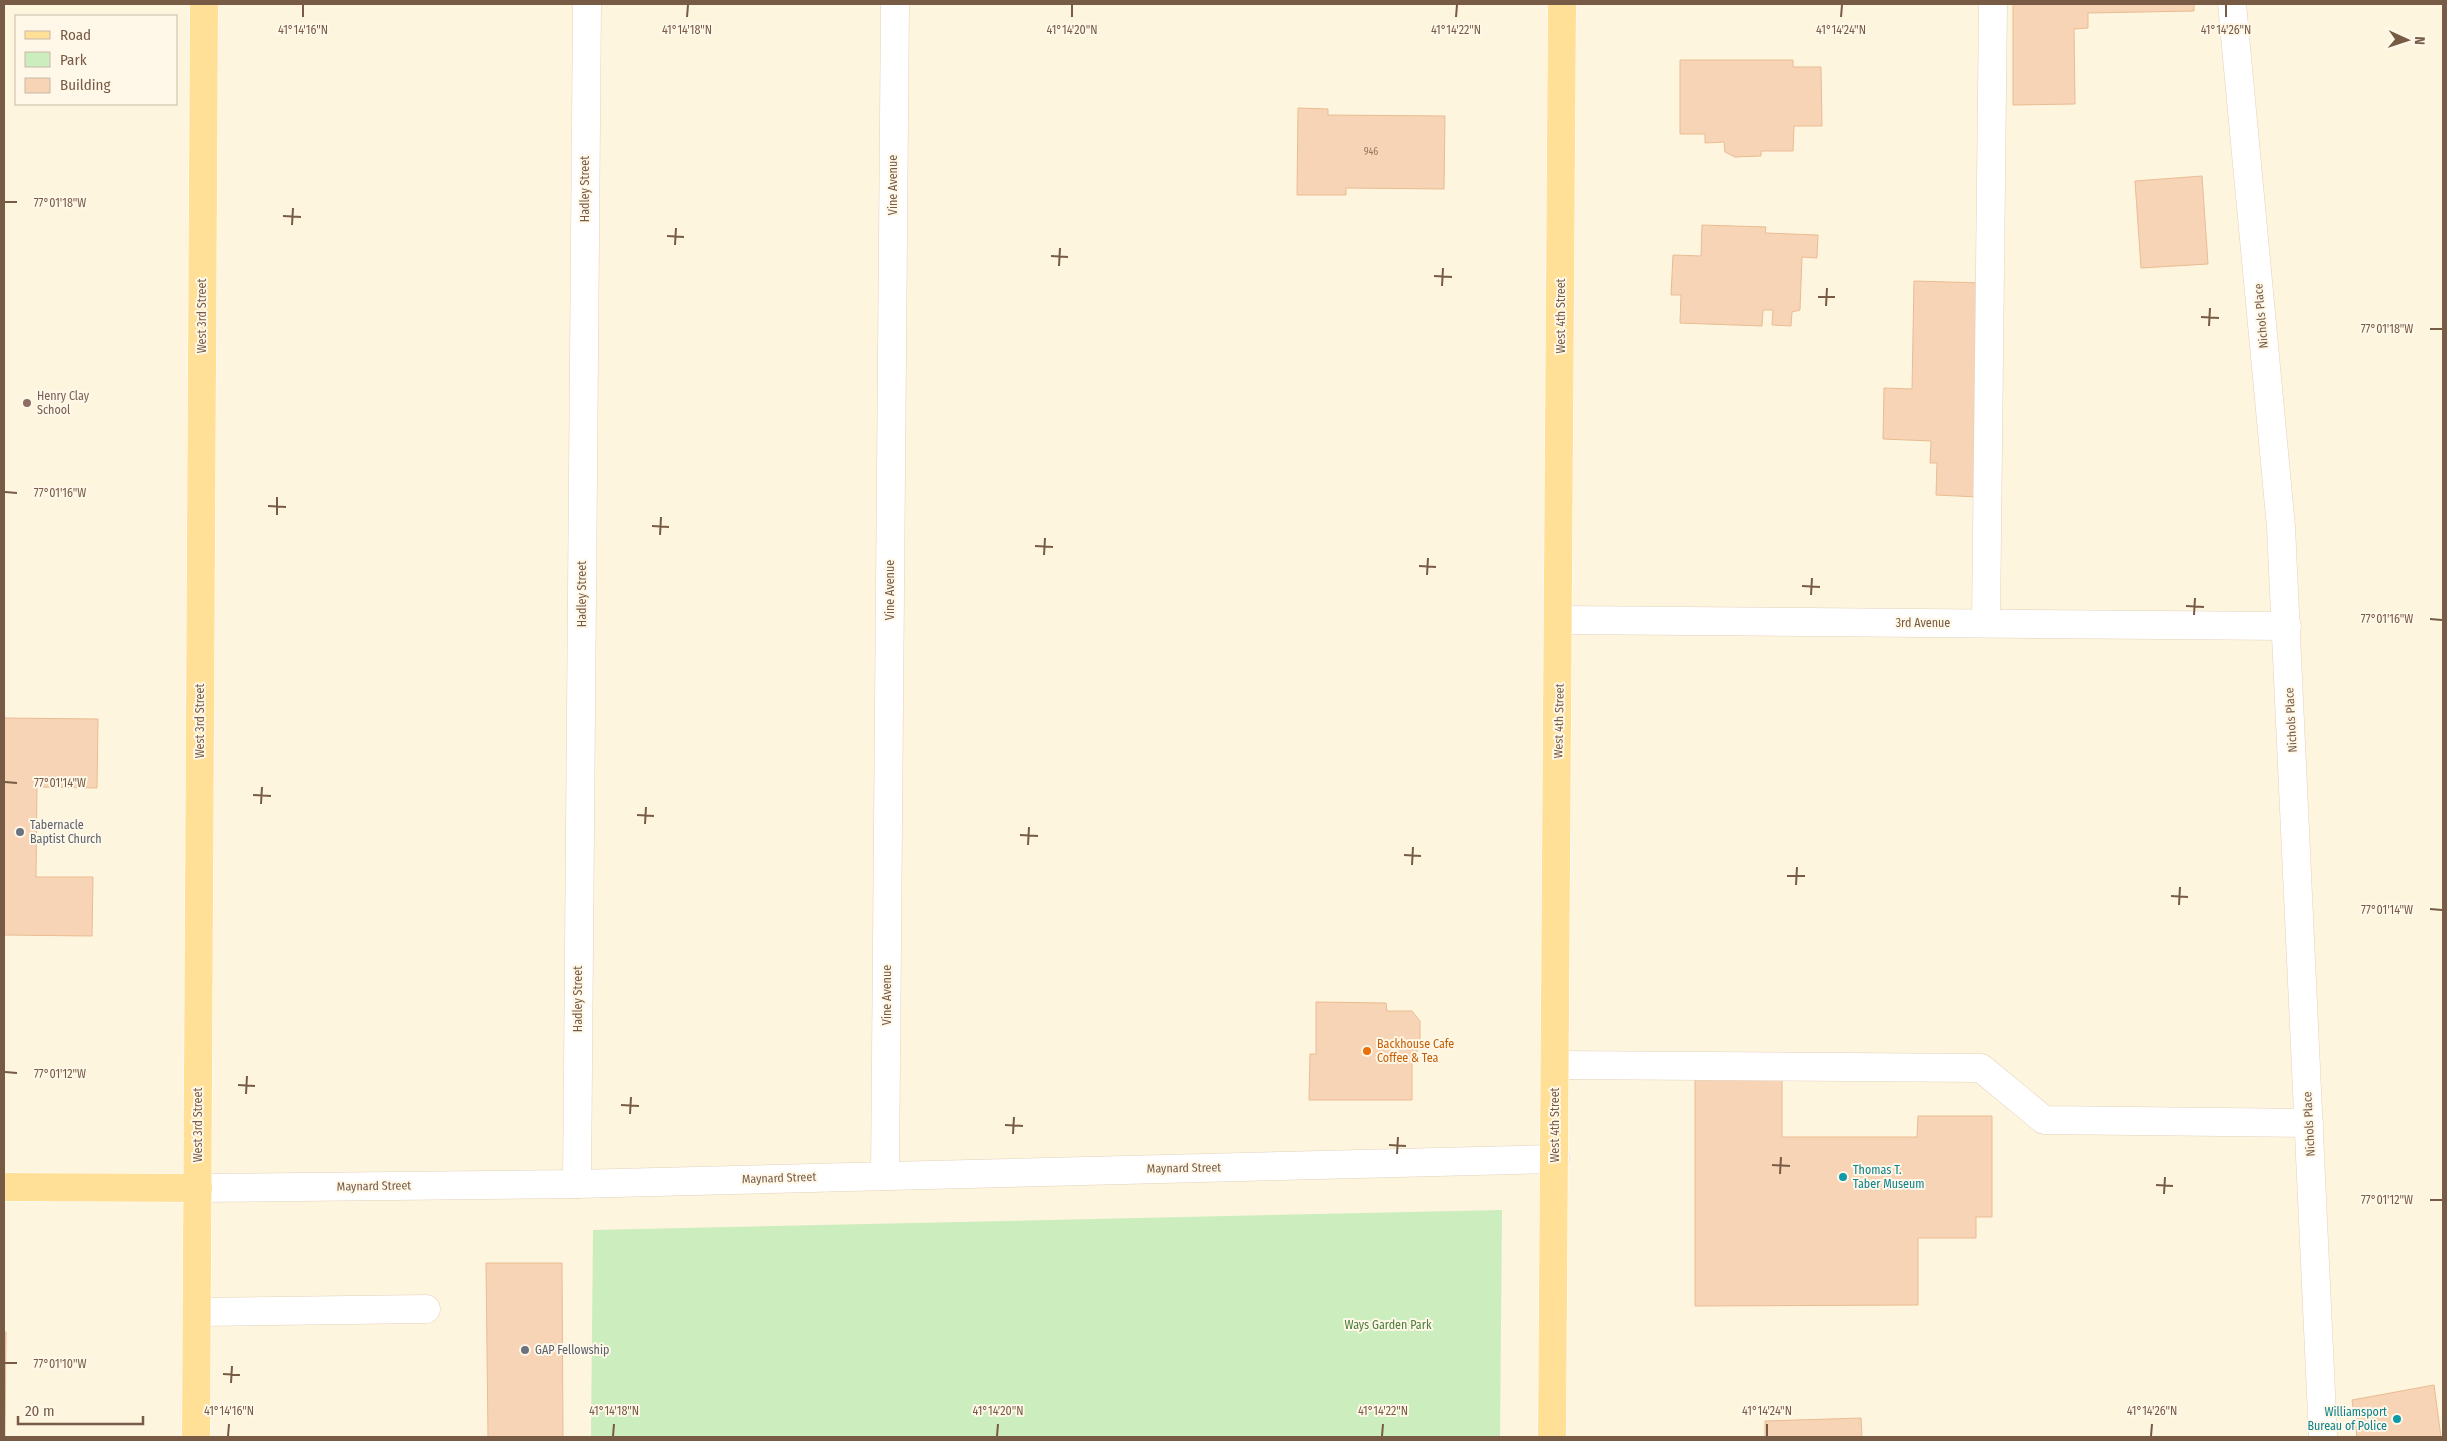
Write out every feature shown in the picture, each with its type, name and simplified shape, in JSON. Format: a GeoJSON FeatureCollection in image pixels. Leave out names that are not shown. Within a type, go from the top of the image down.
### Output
{"type":"FeatureCollection","features":[{"type":"Feature","properties":{"kind":"main road","name":"West 3rd Street"},"geometry":{"type":"LineString","coordinates":[[196,1437],[204,4]]}},
{"type":"Feature","properties":{"kind":"main road","name":"West 4th Street"},"geometry":{"type":"LineString","coordinates":[[1552,1437],[1560,620],[1562,4]]}},
{"type":"Feature","properties":{"kind":"main road","name":"Maynard Street"},"geometry":{"type":"LineString","coordinates":[[4,1187],[198,1188]]}},
{"type":"Feature","properties":{"kind":"street","name":"Hadley Street"},"geometry":{"type":"LineString","coordinates":[[577,1184],[587,4]]}},
{"type":"Feature","properties":{"kind":"street","name":"Vine Avenue"},"geometry":{"type":"LineString","coordinates":[[885,1176],[895,4]]}},
{"type":"Feature","properties":{"kind":"street"},"geometry":{"type":"LineString","coordinates":[[1986,623],[1993,4]]}},
{"type":"Feature","properties":{"kind":"street","name":"Nichols Place"},"geometry":{"type":"LineString","coordinates":[[2232,4],[2281,527],[2323,1437]]}},
{"type":"Feature","properties":{"kind":"street","name":"3rd Avenue"},"geometry":{"type":"LineString","coordinates":[[1560,620],[2287,626]]}},
{"type":"Feature","properties":{"kind":"street"},"geometry":{"type":"LineString","coordinates":[[1556,1065],[1981,1068],[2044,1120],[2309,1123]]}},
{"type":"Feature","properties":{"kind":"street","name":"Maynard Street"},"geometry":{"type":"LineString","coordinates":[[198,1188],[577,1184],[1555,1160]]}},
{"type":"Feature","properties":{"kind":"street"},"geometry":{"type":"LineString","coordinates":[[197,1312],[426,1309]]}},
{"type":"Feature","properties":{"kind":"green space","name":"Ways Garden Park"},"geometry":{"type":"Polygon","coordinates":[[[1502,1210],[1500,1437],[591,1437],[593,1230],[1502,1210]]]}},
{"type":"Feature","properties":{"kind":"building"},"geometry":{"type":"Polygon","coordinates":[[[2013,4],[2194,4],[2194,11],[2088,13],[2088,28],[2074,29],[2075,104],[2013,105],[2013,4]]]}},
{"type":"Feature","properties":{"kind":"building"},"geometry":{"type":"Polygon","coordinates":[[[1680,60],[1793,60],[1793,67],[1821,67],[1822,126],[1794,126],[1793,151],[1761,151],[1761,156],[1735,157],[1725,152],[1724,142],[1705,143],[1705,134],[1680,134],[1680,60]]]}},
{"type":"Feature","properties":{"kind":"building"},"geometry":{"type":"Polygon","coordinates":[[[1298,108],[1328,109],[1328,115],[1445,116],[1444,189],[1346,188],[1346,195],[1297,195],[1298,108]]]}},
{"type":"Feature","properties":{"kind":"building"},"geometry":{"type":"Polygon","coordinates":[[[2202,176],[2208,264],[2141,268],[2135,181],[2202,176]]]}},
{"type":"Feature","properties":{"kind":"building"},"geometry":{"type":"Polygon","coordinates":[[[1702,225],[1766,227],[1765,233],[1818,235],[1817,258],[1802,257],[1800,310],[1792,312],[1791,326],[1772,325],[1773,310],[1763,310],[1762,326],[1680,323],[1681,295],[1671,295],[1673,255],[1701,256],[1702,225]]]}},
{"type":"Feature","properties":{"kind":"building"},"geometry":{"type":"Polygon","coordinates":[[[1914,281],[1984,283],[1978,497],[1936,495],[1937,463],[1930,463],[1931,441],[1883,439],[1884,388],[1912,389],[1914,281]]]}},
{"type":"Feature","properties":{"kind":"building","name":"Tabernacle Baptist Church"},"geometry":{"type":"Polygon","coordinates":[[[4,718],[98,719],[97,788],[37,787],[36,877],[93,877],[92,936],[4,935],[4,718]]]}},
{"type":"Feature","properties":{"kind":"building","name":"Backhouse Cafe Coffee & Tea"},"geometry":{"type":"Polygon","coordinates":[[[1316,1002],[1386,1003],[1387,1011],[1412,1011],[1420,1021],[1420,1047],[1412,1059],[1412,1100],[1309,1100],[1310,1054],[1316,1054],[1316,1002]]]}},
{"type":"Feature","properties":{"kind":"building","name":"Thomas T. Taber Museum"},"geometry":{"type":"Polygon","coordinates":[[[1695,1079],[1782,1079],[1782,1137],[1917,1137],[1918,1116],[1992,1116],[1992,1217],[1976,1217],[1976,1238],[1918,1238],[1918,1305],[1695,1306],[1695,1079]]]}},
{"type":"Feature","properties":{"kind":"building","name":"GAP Fellowship"},"geometry":{"type":"Polygon","coordinates":[[[486,1263],[562,1263],[563,1437],[488,1437],[486,1263]]]}},
{"type":"Feature","properties":{"kind":"building"},"geometry":{"type":"Polygon","coordinates":[[[4,1332],[6,1332],[5,1437],[4,1437],[4,1332]]]}},
{"type":"Feature","properties":{"kind":"building","name":"Williamsport Bureau of Police"},"geometry":{"type":"Polygon","coordinates":[[[2434,1385],[2441,1437],[2357,1437],[2352,1400],[2434,1385]]]}},
{"type":"Feature","properties":{"kind":"building"},"geometry":{"type":"Polygon","coordinates":[[[1861,1418],[1862,1437],[1765,1437],[1765,1421],[1861,1418]]]}},
{"type":"Feature","properties":{"kind":"place","name":"Henry Clay School"},"geometry":{"type":"Point","coordinates":[27,403]}},
{"type":"Feature","properties":{"kind":"place","name":"Tabernacle Baptist Church"},"geometry":{"type":"Point","coordinates":[20,832]}},
{"type":"Feature","properties":{"kind":"place","name":"Backhouse Cafe Coffee & Tea"},"geometry":{"type":"Point","coordinates":[1367,1051]}},
{"type":"Feature","properties":{"kind":"place","name":"Thomas T. Taber Museum"},"geometry":{"type":"Point","coordinates":[1843,1177]}},
{"type":"Feature","properties":{"kind":"place","name":"GAP Fellowship"},"geometry":{"type":"Point","coordinates":[525,1350]}},
{"type":"Feature","properties":{"kind":"place","name":"Williamsport Bureau of Police"},"geometry":{"type":"Point","coordinates":[2397,1419]}}]}
